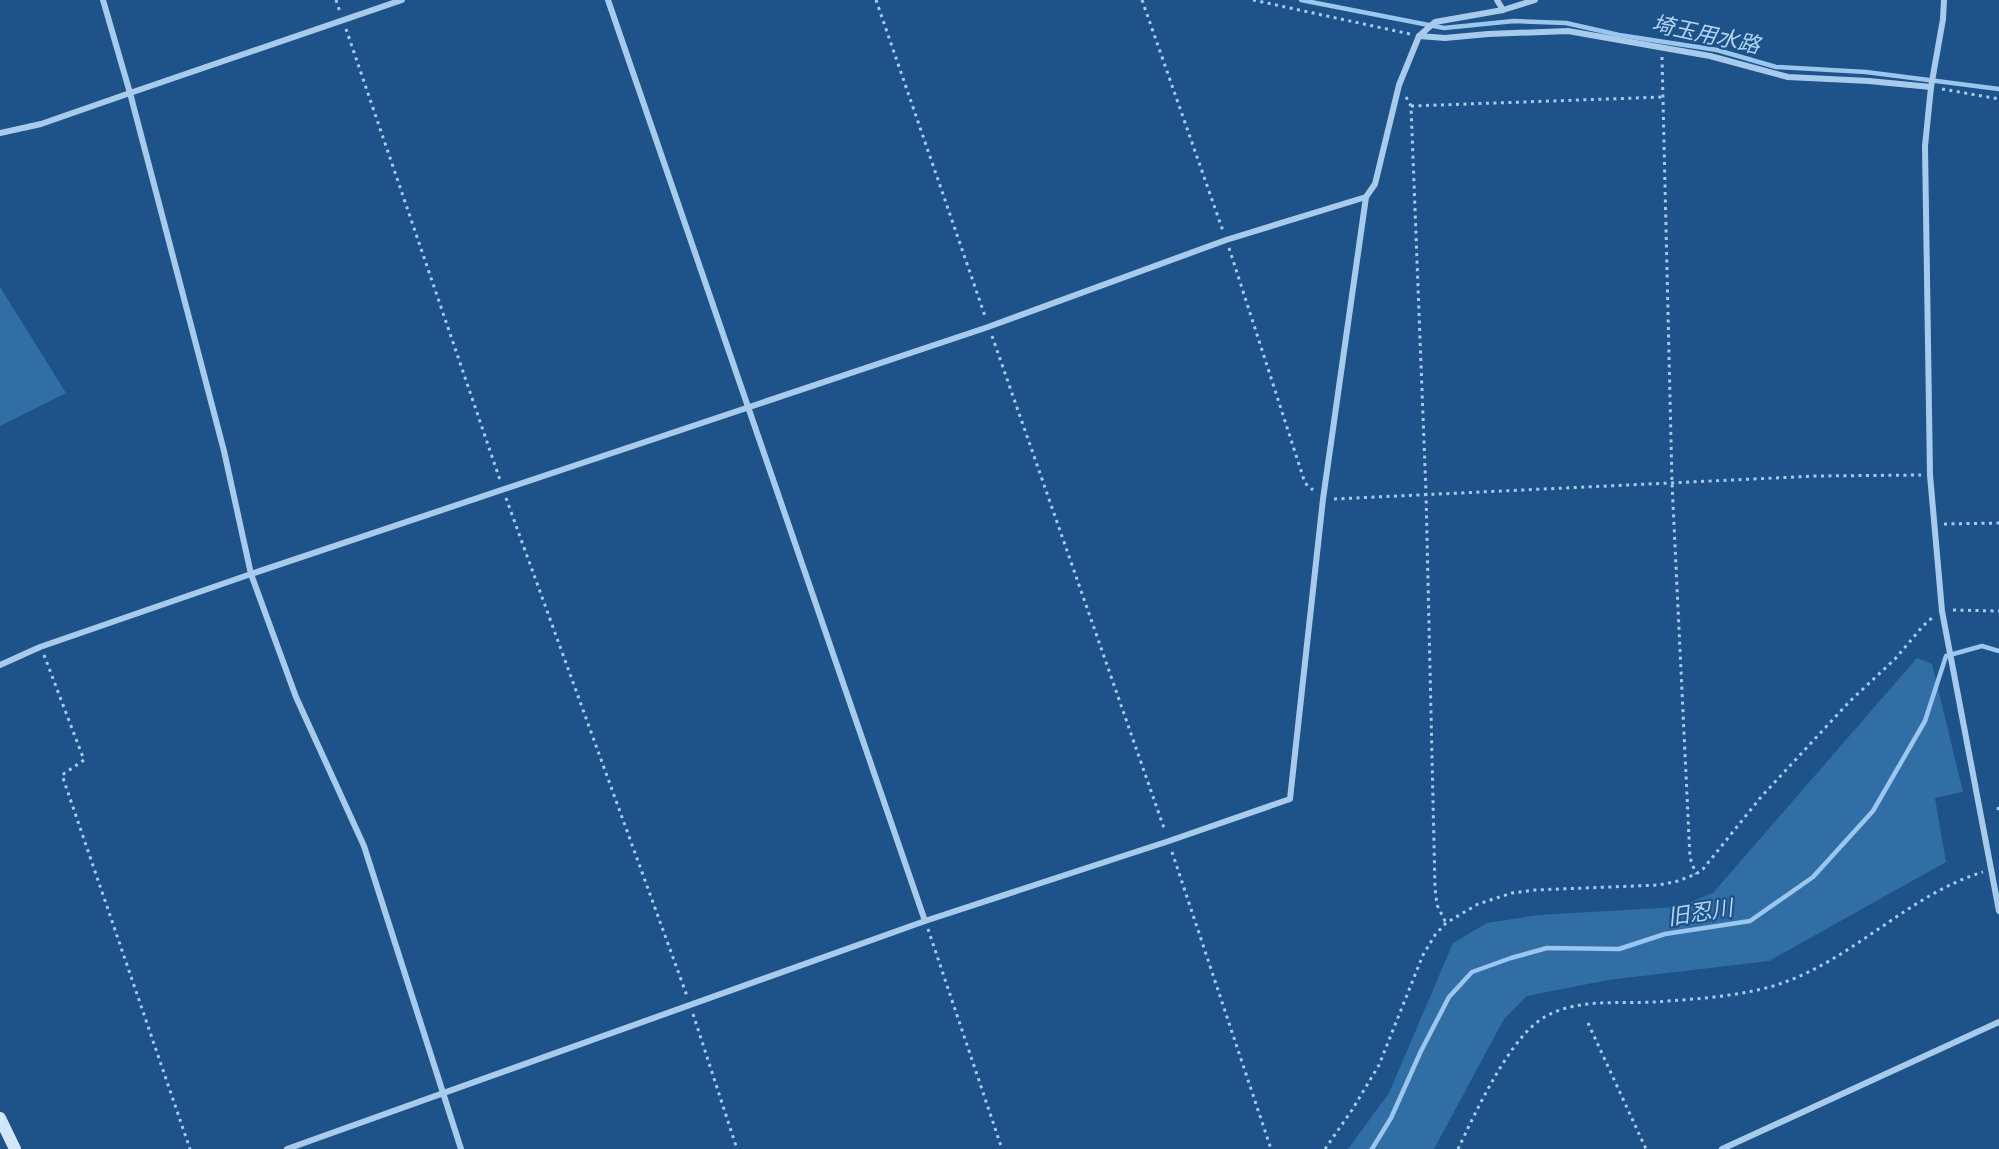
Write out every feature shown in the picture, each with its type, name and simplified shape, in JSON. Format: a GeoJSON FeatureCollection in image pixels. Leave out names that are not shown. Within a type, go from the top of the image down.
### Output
{"type":"FeatureCollection","features":[{"type":"Feature","properties":{"kind":"main road"},"geometry":{"type":"LineString","coordinates":[[0,1118],[15,1149]]}},
{"type":"Feature","properties":{"kind":"street"},"geometry":{"type":"LineString","coordinates":[[104,0],[224,451],[252,574],[296,697],[364,846],[461,1149]]}},
{"type":"Feature","properties":{"kind":"street"},"geometry":{"type":"LineString","coordinates":[[0,133],[41,124],[402,0]]}},
{"type":"Feature","properties":{"kind":"street"},"geometry":{"type":"LineString","coordinates":[[608,0],[925,921]]}},
{"type":"Feature","properties":{"kind":"street"},"geometry":{"type":"LineString","coordinates":[[1497,0],[1503,10]]}},
{"type":"Feature","properties":{"kind":"street"},"geometry":{"type":"LineString","coordinates":[[287,1149],[925,921],[1290,799],[1323,499],[1365,197],[1375,184],[1399,85],[1419,36],[1435,22],[1503,10],[1535,0]]}},
{"type":"Feature","properties":{"kind":"street"},"geometry":{"type":"LineString","coordinates":[[1944,0],[1925,146],[1930,475],[1942,611],[1999,911]]}},
{"type":"Feature","properties":{"kind":"street"},"geometry":{"type":"LineString","coordinates":[[1419,36],[1445,38],[1568,31],[1710,57],[1788,77],[1932,85]]}},
{"type":"Feature","properties":{"kind":"street"},"geometry":{"type":"LineString","coordinates":[[0,665],[40,647],[503,488],[988,327],[1226,240],[1365,197]]}},
{"type":"Feature","properties":{"kind":"street"},"geometry":{"type":"LineString","coordinates":[[1722,1149],[1999,1022]]}},
{"type":"Feature","properties":{"kind":"path"},"geometry":{"type":"LineString","coordinates":[[336,0],[503,488],[689,1004],[737,1149]]}},
{"type":"Feature","properties":{"kind":"path"},"geometry":{"type":"LineString","coordinates":[[876,0],[988,327],[1169,841],[1271,1149]]}},
{"type":"Feature","properties":{"kind":"path"},"geometry":{"type":"LineString","coordinates":[[1142,0],[1226,240],[1305,483],[1323,499],[1816,476],[1930,475]]}},
{"type":"Feature","properties":{"kind":"path"},"geometry":{"type":"LineString","coordinates":[[1253,0],[1419,36]]}},
{"type":"Feature","properties":{"kind":"path"},"geometry":{"type":"LineString","coordinates":[[1662,49],[1671,483],[1690,858],[1696,874]]}},
{"type":"Feature","properties":{"kind":"path"},"geometry":{"type":"LineString","coordinates":[[1399,85],[1411,106],[1426,493],[1435,888],[1437,904],[1446,923]]}},
{"type":"Feature","properties":{"kind":"path"},"geometry":{"type":"LineString","coordinates":[[1932,85],[1999,99]]}},
{"type":"Feature","properties":{"kind":"path"},"geometry":{"type":"LineString","coordinates":[[1411,106],[1663,97]]}},
{"type":"Feature","properties":{"kind":"path"},"geometry":{"type":"LineString","coordinates":[[1934,524],[1999,524]]}},
{"type":"Feature","properties":{"kind":"path"},"geometry":{"type":"LineString","coordinates":[[1325,1149],[1379,1065],[1423,955],[1435,935],[1446,923],[1478,904],[1512,893],[1659,885],[1678,882],[1696,874],[1709,863],[1768,789],[1849,702],[1895,660],[1923,626],[1942,611],[1999,610]]}},
{"type":"Feature","properties":{"kind":"path"},"geometry":{"type":"LineString","coordinates":[[40,647],[84,760],[62,775],[190,1149]]}},
{"type":"Feature","properties":{"kind":"path"},"geometry":{"type":"LineString","coordinates":[[1998,807],[1999,814]]}},
{"type":"Feature","properties":{"kind":"path"},"geometry":{"type":"LineString","coordinates":[[1458,1149],[1475,1113],[1517,1044],[1538,1021],[1554,1012],[1575,1006],[1696,998],[1757,990],[1787,982],[1877,932],[1940,890],[1963,878],[1983,872]]}},
{"type":"Feature","properties":{"kind":"path"},"geometry":{"type":"LineString","coordinates":[[925,921],[1002,1149]]}},
{"type":"Feature","properties":{"kind":"path"},"geometry":{"type":"LineString","coordinates":[[1588,1023],[1646,1149]]}},
{"type":"Feature","properties":{"kind":"shaded area"},"geometry":{"type":"Polygon","coordinates":[[[0,287],[66,393],[0,426],[0,287]]]}},
{"type":"Feature","properties":{"kind":"shaded area"},"geometry":{"type":"Polygon","coordinates":[[[1917,658],[1932,664],[1963,792],[1935,798],[1946,862],[1769,961],[1608,980],[1527,996],[1504,1019],[1434,1149],[1348,1149],[1389,1093],[1453,943],[1487,923],[1538,915],[1678,907],[1713,893],[1917,658]]]}},
{"type":"Feature","properties":{"kind":"waterway","name":"埼玉用水路"},"geometry":{"type":"LineString","coordinates":[[1301,0],[1444,28],[1514,21],[1566,23],[1619,35],[1717,50],[1776,67],[1866,72],[1999,89]]}},
{"type":"Feature","properties":{"kind":"waterway","name":"旧忍川"},"geometry":{"type":"LineString","coordinates":[[1372,1149],[1391,1118],[1421,1051],[1449,997],[1472,972],[1547,948],[1619,949],[1665,934],[1750,921],[1813,877],[1873,811],[1925,721],[1946,656],[1982,646],[1999,651]]}}]}
